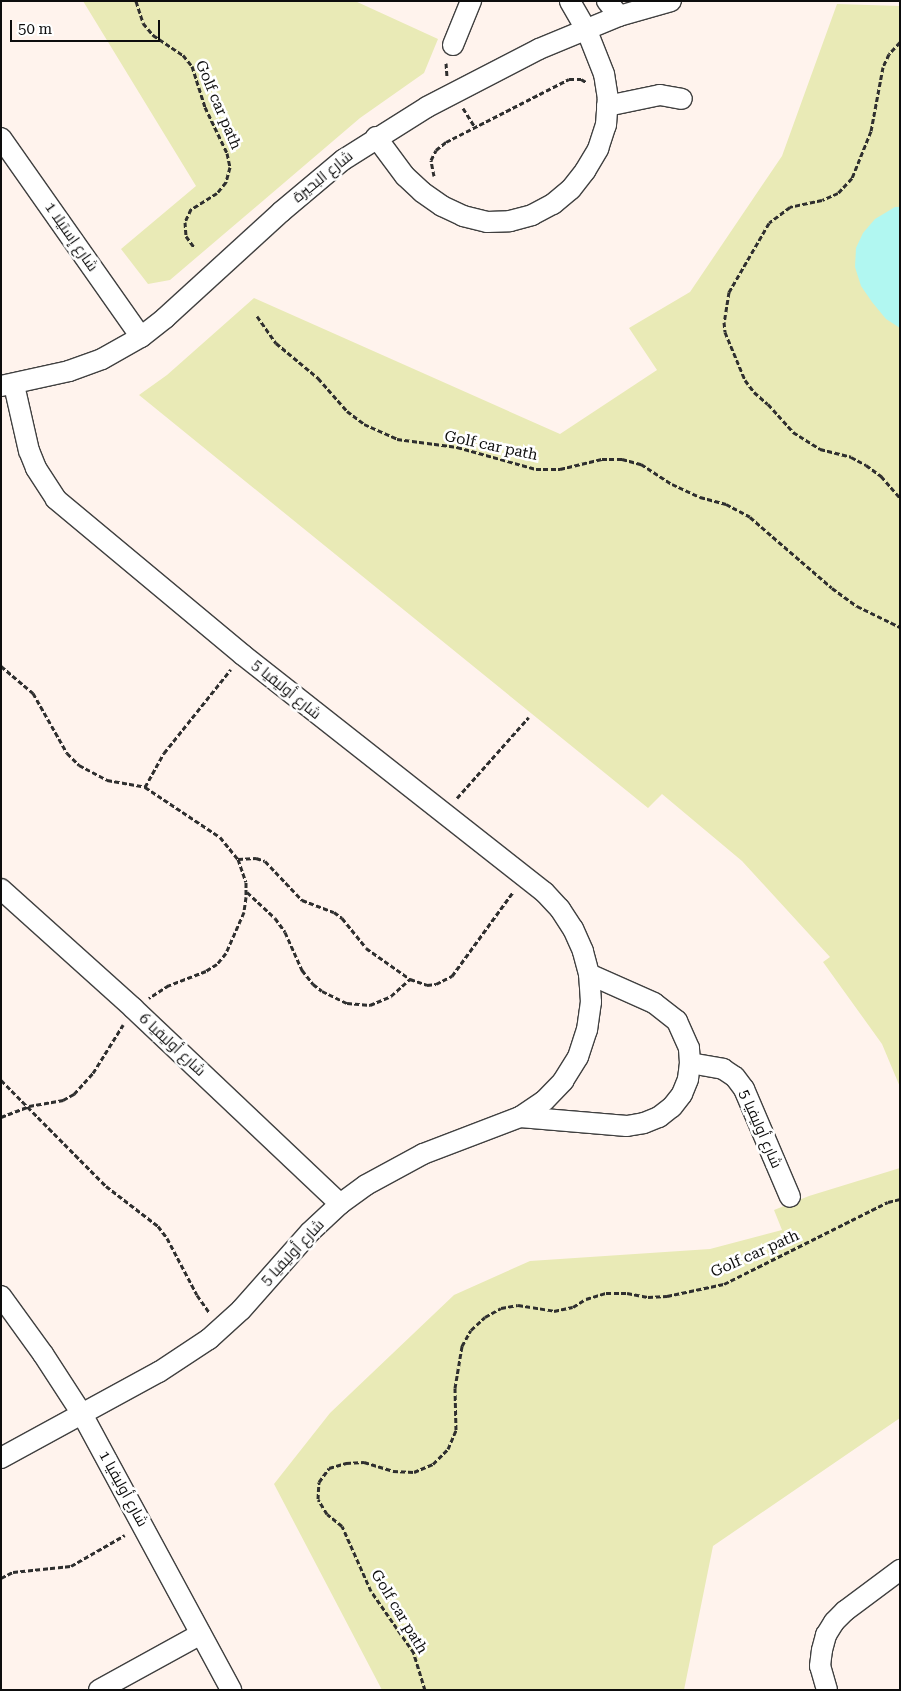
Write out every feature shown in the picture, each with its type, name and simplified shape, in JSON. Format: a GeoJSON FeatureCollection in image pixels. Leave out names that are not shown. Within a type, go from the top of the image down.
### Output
{"type":"FeatureCollection","features":[{"type":"Feature","properties":{"kind":"street"},"geometry":{"type":"LineString","coordinates":[[453,45],[471,1]]}},
{"type":"Feature","properties":{"kind":"street"},"geometry":{"type":"LineString","coordinates":[[376,137],[404,176],[418,189],[442,206],[464,216],[486,222],[510,221],[532,215],[553,204],[565,194],[585,171],[598,149],[606,125],[607,98],[604,74],[587,31],[570,1]]}},
{"type":"Feature","properties":{"kind":"street","name":"شارع البحيرة"},"geometry":{"type":"LineString","coordinates":[[8,385],[69,371],[102,359],[141,337],[166,318],[281,212],[343,160],[376,137],[426,107],[539,49],[587,31],[613,9],[671,1]]}},
{"type":"Feature","properties":{"kind":"street"},"geometry":{"type":"LineString","coordinates":[[607,98],[660,95],[682,99]]}},
{"type":"Feature","properties":{"kind":"street","name":"شارع إستيلا 1"},"geometry":{"type":"LineString","coordinates":[[1,138],[141,337]]}},
{"type":"Feature","properties":{"kind":"street","name":"شارع أوليفيا 5"},"geometry":{"type":"LineString","coordinates":[[1,1458],[159,1372],[192,1351],[222,1328],[257,1293],[282,1261],[340,1204],[366,1185],[416,1157],[520,1117],[544,1101],[563,1080],[578,1056],[587,1030],[591,1002],[589,974],[584,951],[573,929],[560,909],[525,876],[443,814],[243,655],[56,499],[36,468],[8,385]]}},
{"type":"Feature","properties":{"kind":"street","name":"شارع أوليفيا 6"},"geometry":{"type":"LineString","coordinates":[[1,889],[133,1008],[340,1204]]}},
{"type":"Feature","properties":{"kind":"street","name":"شارع أوليفيا 5"},"geometry":{"type":"LineString","coordinates":[[520,1117],[627,1126],[644,1123],[659,1117],[672,1107],[682,1094],[688,1079],[689,1048],[685,1034],[677,1021],[666,1011],[589,974]]}},
{"type":"Feature","properties":{"kind":"street","name":"شارع أوليفيا 5"},"geometry":{"type":"LineString","coordinates":[[690,1063],[722,1069],[735,1078],[744,1089],[790,1197]]}},
{"type":"Feature","properties":{"kind":"street","name":"شارع أوليفيا 1"},"geometry":{"type":"LineString","coordinates":[[1,1296],[43,1354],[82,1414],[231,1690]]}},
{"type":"Feature","properties":{"kind":"street"},"geometry":{"type":"LineString","coordinates":[[827,1690],[820,1666],[826,1636],[834,1622],[844,1611],[900,1570]]}},
{"type":"Feature","properties":{"kind":"street"},"geometry":{"type":"LineString","coordinates":[[99,1690],[200,1634]]}},
{"type":"Feature","properties":{"kind":"path","name":"Golf car path"},"geometry":{"type":"LineString","coordinates":[[136,1],[143,23],[153,35],[183,55],[192,66],[205,106],[227,153],[230,167],[226,182],[217,193],[191,209],[185,222],[186,236],[194,246]]}},
{"type":"Feature","properties":{"kind":"path"},"geometry":{"type":"LineString","coordinates":[[900,42],[889,54],[883,67],[871,131],[852,178],[846,187],[830,198],[790,206],[769,222],[730,292],[724,322],[725,332],[745,380],[754,392],[768,404],[793,432],[820,449],[850,457],[866,465],[881,476],[900,498]]}},
{"type":"Feature","properties":{"kind":"path"},"geometry":{"type":"LineString","coordinates":[[418,189],[434,176],[431,160],[436,150],[460,134],[569,79],[581,79],[591,86],[595,94],[607,98]]}},
{"type":"Feature","properties":{"kind":"path","name":"Golf car path"},"geometry":{"type":"LineString","coordinates":[[257,316],[276,344],[318,378],[346,411],[364,424],[397,439],[457,448],[536,469],[560,469],[602,459],[622,459],[641,464],[672,484],[726,504],[750,517],[832,588],[857,606],[900,627]]}},
{"type":"Feature","properties":{"kind":"path"},"geometry":{"type":"LineString","coordinates":[[145,787],[164,752],[243,655]]}},
{"type":"Feature","properties":{"kind":"path"},"geometry":{"type":"LineString","coordinates":[[1,666],[32,693],[67,753],[79,765],[107,780],[145,787],[220,837],[238,859],[246,882],[244,912],[233,941],[217,964],[206,971],[169,985],[133,1008],[93,1073],[74,1094],[51,1104],[28,1106],[1,1117]]}},
{"type":"Feature","properties":{"kind":"path"},"geometry":{"type":"LineString","coordinates":[[443,814],[529,717]]}},
{"type":"Feature","properties":{"kind":"path"},"geometry":{"type":"LineString","coordinates":[[238,859],[256,858],[265,861],[292,893],[302,900],[334,912],[342,918],[366,948],[418,983],[436,984],[452,976],[525,876]]}},
{"type":"Feature","properties":{"kind":"path"},"geometry":{"type":"LineString","coordinates":[[246,891],[262,904],[285,932],[296,958],[308,978],[328,994],[347,1003],[370,1005],[391,996],[410,979]]}},
{"type":"Feature","properties":{"kind":"path"},"geometry":{"type":"LineString","coordinates":[[1,1080],[106,1186],[158,1226],[167,1238],[197,1295],[222,1328]]}},
{"type":"Feature","properties":{"kind":"path","name":"Golf car path"},"geometry":{"type":"LineString","coordinates":[[424,1690],[414,1653],[371,1591],[342,1526],[327,1514],[318,1499],[319,1482],[329,1468],[346,1463],[364,1462],[393,1471],[414,1472],[433,1464],[448,1449],[456,1430],[455,1388],[462,1346],[471,1330],[485,1317],[501,1308],[518,1305],[554,1311],[606,1293],[627,1293],[648,1297],[666,1296],[724,1284],[888,1202],[900,1199]]}},
{"type":"Feature","properties":{"kind":"path"},"geometry":{"type":"LineString","coordinates":[[1,1578],[13,1572],[71,1566],[143,1525]]}},
{"type":"Feature","properties":{"kind":"green space"},"geometry":{"type":"Polygon","coordinates":[[[83,1],[355,1],[438,39],[424,73],[360,118],[170,280],[148,284],[121,249],[196,186],[83,1]]]}},
{"type":"Feature","properties":{"kind":"green space"},"geometry":{"type":"Polygon","coordinates":[[[837,4],[900,6],[900,1087],[882,1044],[823,962],[830,957],[742,861],[662,794],[648,808],[139,395],[167,375],[254,298],[560,434],[657,370],[629,328],[690,292],[782,156],[837,4]]]}},
{"type":"Feature","properties":{"kind":"green space"},"geometry":{"type":"Polygon","coordinates":[[[900,1168],[900,1418],[713,1546],[684,1690],[382,1690],[274,1484],[330,1413],[454,1295],[530,1261],[710,1249],[782,1230],[774,1210],[809,1196],[900,1168]]]}},
{"type":"Feature","properties":{"kind":"water"},"geometry":{"type":"Polygon","coordinates":[[[895,207],[900,207],[900,328],[886,319],[872,302],[861,286],[855,267],[856,248],[863,233],[875,219],[895,207]]]}}]}
